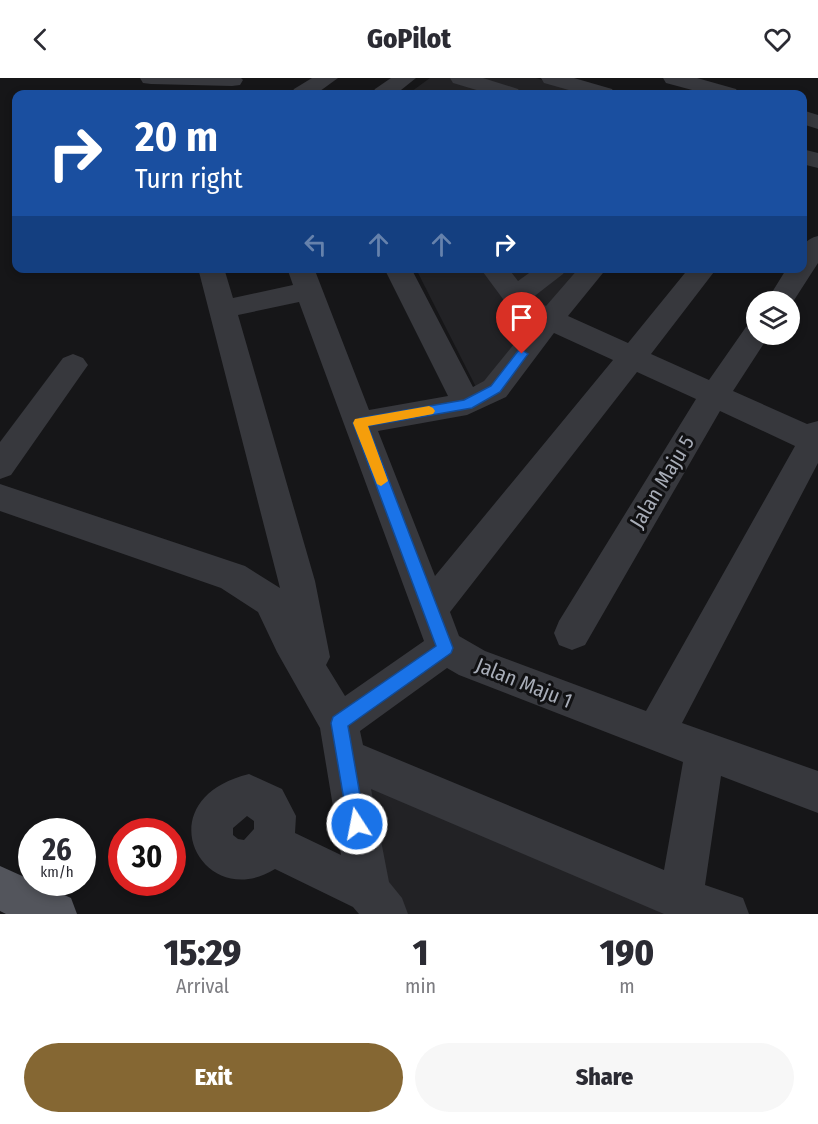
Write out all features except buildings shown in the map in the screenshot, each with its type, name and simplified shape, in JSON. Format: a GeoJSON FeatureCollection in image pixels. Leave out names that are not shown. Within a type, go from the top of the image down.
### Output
{"type":"FeatureCollection","features":[{"type":"Feature","properties":{"kind":"main road"},"geometry":{"type":"LineString","coordinates":[[0,888],[55,914]]}},
{"type":"Feature","properties":{"kind":"street"},"geometry":{"type":"LineString","coordinates":[[151,78],[235,84]]}},
{"type":"Feature","properties":{"kind":"street"},"geometry":{"type":"LineString","coordinates":[[308,90],[327,78]]}},
{"type":"Feature","properties":{"kind":"street"},"geometry":{"type":"LineString","coordinates":[[388,90],[405,78]]}},
{"type":"Feature","properties":{"kind":"street"},"geometry":{"type":"LineString","coordinates":[[460,78],[515,90]]}},
{"type":"Feature","properties":{"kind":"street"},"geometry":{"type":"LineString","coordinates":[[501,78],[519,90]]}},
{"type":"Feature","properties":{"kind":"street"},"geometry":{"type":"LineString","coordinates":[[552,78],[591,90]]}},
{"type":"Feature","properties":{"kind":"street"},"geometry":{"type":"LineString","coordinates":[[674,78],[726,90]]}},
{"type":"Feature","properties":{"kind":"street"},"geometry":{"type":"LineString","coordinates":[[807,260],[818,244]]}},
{"type":"Feature","properties":{"kind":"street"},"geometry":{"type":"LineString","coordinates":[[213,273],[297,581],[316,685]]}},
{"type":"Feature","properties":{"kind":"street"},"geometry":{"type":"LineString","coordinates":[[400,273],[467,405]]}},
{"type":"Feature","properties":{"kind":"street"},"geometry":{"type":"LineString","coordinates":[[497,273],[524,307],[714,395],[816,439],[655,734]]}},
{"type":"Feature","properties":{"kind":"street"},"geometry":{"type":"LineString","coordinates":[[516,297],[547,273]]}},
{"type":"Feature","properties":{"kind":"street"},"geometry":{"type":"LineString","coordinates":[[360,423],[467,405],[495,389],[590,273]]}},
{"type":"Feature","properties":{"kind":"street"},"geometry":{"type":"LineString","coordinates":[[429,611],[700,273]]}},
{"type":"Feature","properties":{"kind":"street"},"geometry":{"type":"LineString","coordinates":[[786,291],[798,273]]}},
{"type":"Feature","properties":{"kind":"street"},"geometry":{"type":"LineString","coordinates":[[224,309],[304,280],[445,648],[342,740]]}},
{"type":"Feature","properties":{"kind":"street","name":"Jalan Maju 5"},"geometry":{"type":"LineString","coordinates":[[572,633],[714,395],[748,345]]}},
{"type":"Feature","properties":{"kind":"street"},"geometry":{"type":"LineString","coordinates":[[0,466],[73,364]]}},
{"type":"Feature","properties":{"kind":"street"},"geometry":{"type":"LineString","coordinates":[[0,497],[233,577],[271,601],[316,685],[342,740],[377,903]]}},
{"type":"Feature","properties":{"kind":"street","name":"Jalan Maju 1"},"geometry":{"type":"LineString","coordinates":[[445,648],[472,663],[655,734],[818,792]]}},
{"type":"Feature","properties":{"kind":"street"},"geometry":{"type":"LineString","coordinates":[[342,740],[681,899],[727,914]]}},
{"type":"Feature","properties":{"kind":"street"},"geometry":{"type":"LineString","coordinates":[[681,899],[705,750]]}},
{"type":"Feature","properties":{"kind":"street"},"geometry":{"type":"LineString","coordinates":[[271,844],[377,903]]}},
{"type":"Feature","properties":{"kind":"shaded area"},"geometry":{"type":"Polygon","coordinates":[[[430,78],[536,78],[574,90],[414,90],[430,78]]]}},
{"type":"Feature","properties":{"kind":"shaded area"},"geometry":{"type":"Polygon","coordinates":[[[418,273],[583,273],[477,389],[418,273]]]}},
{"type":"Feature","properties":{"kind":"shaded area"},"geometry":{"type":"Polygon","coordinates":[[[354,753],[748,914],[400,914],[380,887],[354,753]]]}},
{"type":"Feature","properties":{"kind":"slow traffic"},"geometry":{"type":"LineString","coordinates":[[381,481],[360,423],[429,411]]}},
{"type":"Feature","properties":{"kind":"route"},"geometry":{"type":"LineString","coordinates":[[357,824],[339,723],[445,648],[429,611],[360,423],[467,405],[495,389],[522,354]]}}]}
